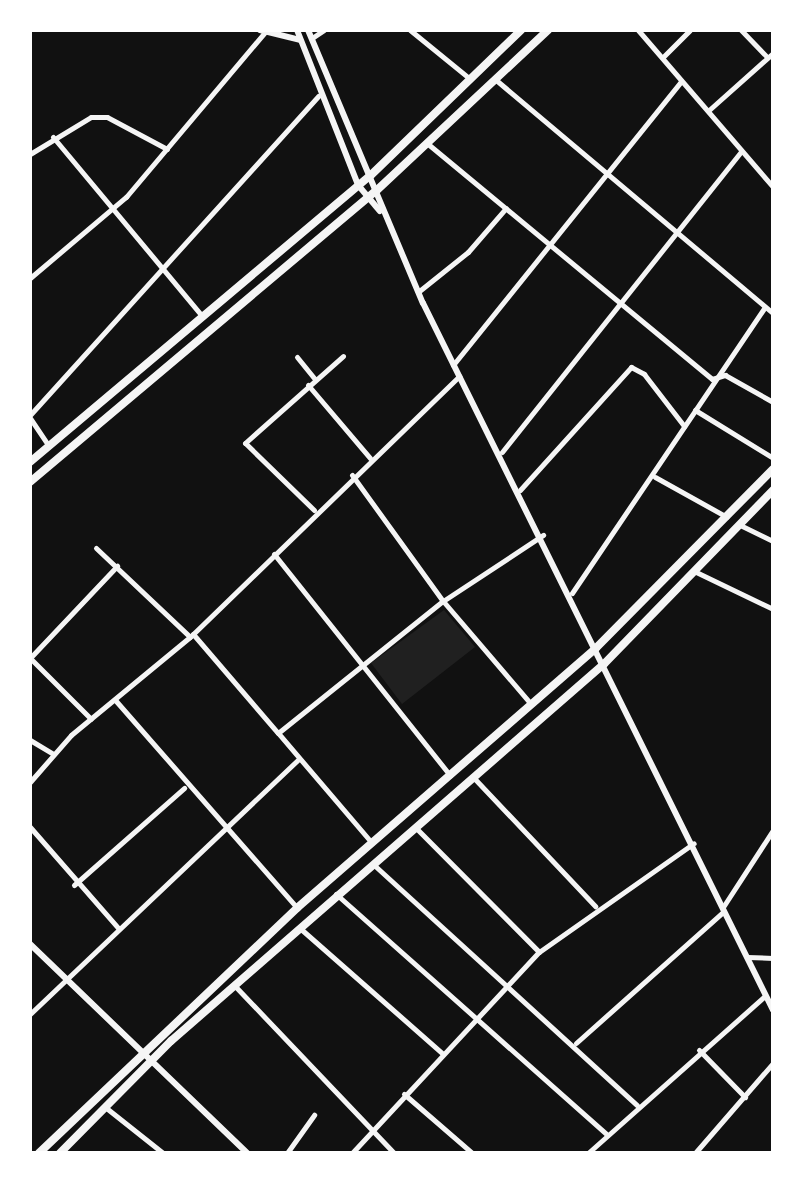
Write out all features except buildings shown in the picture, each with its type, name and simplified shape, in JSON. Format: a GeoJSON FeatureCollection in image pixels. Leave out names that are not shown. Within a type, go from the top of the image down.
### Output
{"type":"FeatureCollection","features":[{"type":"Feature","properties":{"kind":"main road"},"geometry":{"type":"LineString","coordinates":[[30,462],[370,176],[522,30]]}},
{"type":"Feature","properties":{"kind":"main road"},"geometry":{"type":"LineString","coordinates":[[30,482],[376,191],[548,30]]}},
{"type":"Feature","properties":{"kind":"main road"},"geometry":{"type":"LineString","coordinates":[[39,1153],[297,908],[596,648],[773,469]]}},
{"type":"Feature","properties":{"kind":"main road"},"geometry":{"type":"LineString","coordinates":[[60,1153],[149,1064],[298,927],[604,664],[773,490]]}},
{"type":"Feature","properties":{"kind":"street"},"geometry":{"type":"LineString","coordinates":[[297,30],[318,96],[358,185],[381,212]]}},
{"type":"Feature","properties":{"kind":"street"},"geometry":{"type":"LineString","coordinates":[[308,30],[370,176],[381,212],[418,292],[572,592],[773,1010]]}},
{"type":"Feature","properties":{"kind":"street"},"geometry":{"type":"LineString","coordinates":[[310,40],[324,30]]}},
{"type":"Feature","properties":{"kind":"street"},"geometry":{"type":"LineString","coordinates":[[410,30],[470,79]]}},
{"type":"Feature","properties":{"kind":"street"},"geometry":{"type":"LineString","coordinates":[[638,30],[773,186]]}},
{"type":"Feature","properties":{"kind":"street"},"geometry":{"type":"LineString","coordinates":[[663,58],[690,30]]}},
{"type":"Feature","properties":{"kind":"street"},"geometry":{"type":"LineString","coordinates":[[709,110],[770,56],[741,30]]}},
{"type":"Feature","properties":{"kind":"street"},"geometry":{"type":"LineString","coordinates":[[30,278],[111,210],[262,31],[300,40]]}},
{"type":"Feature","properties":{"kind":"street"},"geometry":{"type":"LineString","coordinates":[[495,79],[604,175],[773,313]]}},
{"type":"Feature","properties":{"kind":"street"},"geometry":{"type":"LineString","coordinates":[[453,365],[682,80]]}},
{"type":"Feature","properties":{"kind":"street"},"geometry":{"type":"LineString","coordinates":[[48,446],[30,417],[318,96]]}},
{"type":"Feature","properties":{"kind":"street"},"geometry":{"type":"LineString","coordinates":[[30,154],[80,120],[107,118],[167,148]]}},
{"type":"Feature","properties":{"kind":"street"},"geometry":{"type":"LineString","coordinates":[[53,137],[162,274],[203,316]]}},
{"type":"Feature","properties":{"kind":"street"},"geometry":{"type":"LineString","coordinates":[[428,143],[712,379]]}},
{"type":"Feature","properties":{"kind":"street"},"geometry":{"type":"LineString","coordinates":[[502,452],[741,151]]}},
{"type":"Feature","properties":{"kind":"street"},"geometry":{"type":"LineString","coordinates":[[418,292],[468,252],[506,208]]}},
{"type":"Feature","properties":{"kind":"street"},"geometry":{"type":"LineString","coordinates":[[572,592],[654,476],[712,379],[764,307]]}},
{"type":"Feature","properties":{"kind":"street"},"geometry":{"type":"LineString","coordinates":[[314,510],[244,443],[343,356]]}},
{"type":"Feature","properties":{"kind":"street"},"geometry":{"type":"LineString","coordinates":[[297,357],[315,379]]}},
{"type":"Feature","properties":{"kind":"street"},"geometry":{"type":"LineString","coordinates":[[520,490],[631,367],[644,374],[684,426]]}},
{"type":"Feature","properties":{"kind":"street"},"geometry":{"type":"LineString","coordinates":[[30,782],[91,719],[191,636],[314,510],[459,376]]}},
{"type":"Feature","properties":{"kind":"street"},"geometry":{"type":"LineString","coordinates":[[712,379],[726,376],[773,402]]}},
{"type":"Feature","properties":{"kind":"street"},"geometry":{"type":"LineString","coordinates":[[308,385],[370,458]]}},
{"type":"Feature","properties":{"kind":"street"},"geometry":{"type":"LineString","coordinates":[[695,410],[773,458]]}},
{"type":"Feature","properties":{"kind":"street"},"geometry":{"type":"LineString","coordinates":[[352,475],[443,601],[530,703]]}},
{"type":"Feature","properties":{"kind":"street"},"geometry":{"type":"LineString","coordinates":[[654,476],[727,517]]}},
{"type":"Feature","properties":{"kind":"street"},"geometry":{"type":"LineString","coordinates":[[740,524],[773,541]]}},
{"type":"Feature","properties":{"kind":"street"},"geometry":{"type":"LineString","coordinates":[[278,733],[443,601],[543,536]]}},
{"type":"Feature","properties":{"kind":"street"},"geometry":{"type":"LineString","coordinates":[[96,548],[191,636],[372,843]]}},
{"type":"Feature","properties":{"kind":"street"},"geometry":{"type":"LineString","coordinates":[[273,554],[450,775]]}},
{"type":"Feature","properties":{"kind":"street"},"geometry":{"type":"LineString","coordinates":[[91,719],[30,658],[117,566]]}},
{"type":"Feature","properties":{"kind":"street"},"geometry":{"type":"LineString","coordinates":[[696,572],[773,609]]}},
{"type":"Feature","properties":{"kind":"street"},"geometry":{"type":"LineString","coordinates":[[116,701],[185,787],[297,908]]}},
{"type":"Feature","properties":{"kind":"street"},"geometry":{"type":"LineString","coordinates":[[30,740],[53,754]]}},
{"type":"Feature","properties":{"kind":"street"},"geometry":{"type":"LineString","coordinates":[[30,1014],[222,827],[298,760]]}},
{"type":"Feature","properties":{"kind":"street"},"geometry":{"type":"LineString","coordinates":[[473,778],[595,907]]}},
{"type":"Feature","properties":{"kind":"street"},"geometry":{"type":"LineString","coordinates":[[74,885],[185,787]]}},
{"type":"Feature","properties":{"kind":"street"},"geometry":{"type":"LineString","coordinates":[[30,827],[74,885],[118,928]]}},
{"type":"Feature","properties":{"kind":"street"},"geometry":{"type":"LineString","coordinates":[[415,827],[538,952]]}},
{"type":"Feature","properties":{"kind":"street"},"geometry":{"type":"LineString","coordinates":[[576,1042],[723,910],[773,830]]}},
{"type":"Feature","properties":{"kind":"street"},"geometry":{"type":"LineString","coordinates":[[352,1153],[538,952],[595,907],[694,842]]}},
{"type":"Feature","properties":{"kind":"street"},"geometry":{"type":"LineString","coordinates":[[372,863],[505,984],[576,1042],[638,1105]]}},
{"type":"Feature","properties":{"kind":"street"},"geometry":{"type":"LineString","coordinates":[[335,894],[472,1020],[510,1045],[606,1134]]}},
{"type":"Feature","properties":{"kind":"street"},"geometry":{"type":"LineString","coordinates":[[298,927],[442,1054]]}},
{"type":"Feature","properties":{"kind":"street"},"geometry":{"type":"LineString","coordinates":[[30,944],[140,1056],[247,1153]]}},
{"type":"Feature","properties":{"kind":"street"},"geometry":{"type":"LineString","coordinates":[[747,957],[773,958]]}},
{"type":"Feature","properties":{"kind":"street"},"geometry":{"type":"LineString","coordinates":[[234,985],[328,1077],[394,1153]]}},
{"type":"Feature","properties":{"kind":"street"},"geometry":{"type":"LineString","coordinates":[[588,1153],[699,1050],[766,995]]}},
{"type":"Feature","properties":{"kind":"street"},"geometry":{"type":"LineString","coordinates":[[699,1050],[744,1097]]}},
{"type":"Feature","properties":{"kind":"street"},"geometry":{"type":"LineString","coordinates":[[695,1153],[773,1064]]}},
{"type":"Feature","properties":{"kind":"street"},"geometry":{"type":"LineString","coordinates":[[404,1094],[472,1153]]}},
{"type":"Feature","properties":{"kind":"street"},"geometry":{"type":"LineString","coordinates":[[105,1107],[163,1153]]}},
{"type":"Feature","properties":{"kind":"street"},"geometry":{"type":"LineString","coordinates":[[287,1153],[314,1115]]}},
{"type":"Feature","properties":{"kind":"shaded area"},"geometry":{"type":"Polygon","coordinates":[[[444,610],[475,647],[402,704],[371,663],[444,610]]]}}]}
